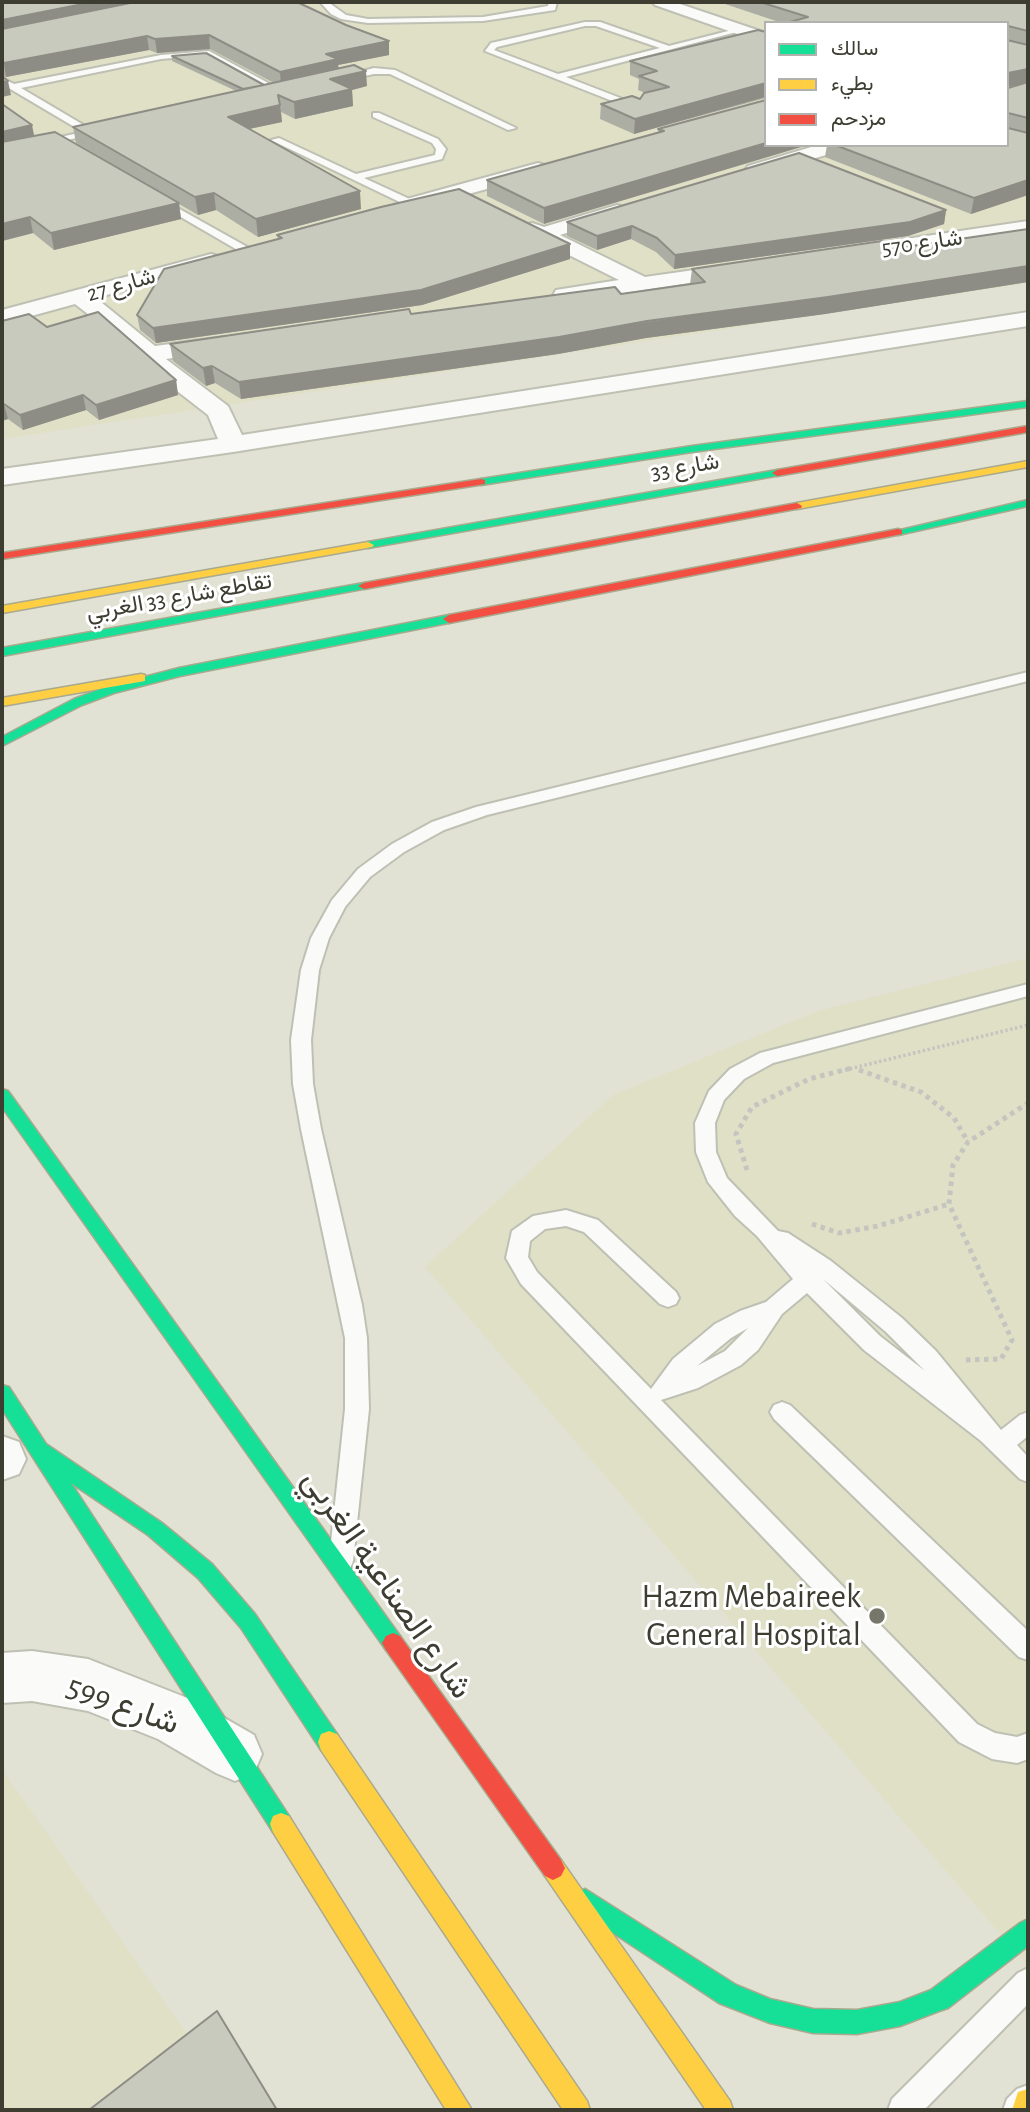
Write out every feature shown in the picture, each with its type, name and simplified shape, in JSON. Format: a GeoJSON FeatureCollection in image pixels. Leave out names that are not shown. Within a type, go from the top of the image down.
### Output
{"type":"FeatureCollection","features":[{"type":"Feature","properties":{"kind":"main road"},"geometry":{"type":"LineString","coordinates":[[2,556],[692,449],[1028,404]]}},
{"type":"Feature","properties":{"kind":"main road","name":"شارع 33"},"geometry":{"type":"LineString","coordinates":[[351,550],[1028,429]]}},
{"type":"Feature","properties":{"kind":"main road","name":"تقاطع شارع 33 الغربي"},"geometry":{"type":"LineString","coordinates":[[2,652],[1028,464]]}},
{"type":"Feature","properties":{"kind":"main road"},"geometry":{"type":"LineString","coordinates":[[2,702],[179,672],[918,528],[1028,503]]}},
{"type":"Feature","properties":{"kind":"main road","name":"تقاطع شارع 33 الغربي"},"geometry":{"type":"LineString","coordinates":[[2,610],[351,550]]}},
{"type":"Feature","properties":{"kind":"main road"},"geometry":{"type":"LineString","coordinates":[[2,742],[78,702],[110,690],[179,672]]}},
{"type":"Feature","properties":{"kind":"main road","name":"شارع الصناعية الغربي"},"geometry":{"type":"LineString","coordinates":[[2,1095],[569,1890],[721,2110]]}},
{"type":"Feature","properties":{"kind":"main road"},"geometry":{"type":"LineString","coordinates":[[2,1393],[14,1455],[238,1755],[460,2110]]}},
{"type":"Feature","properties":{"kind":"main road"},"geometry":{"type":"LineString","coordinates":[[14,1455],[155,1529],[205,1572],[248,1621],[578,2110]]}},
{"type":"Feature","properties":{"kind":"main road"},"geometry":{"type":"LineString","coordinates":[[569,1890],[728,1994],[770,2011],[813,2021],[868,2020],[900,2014],[939,1999],[1028,1931]]}},
{"type":"Feature","properties":{"kind":"main road"},"geometry":{"type":"LineString","coordinates":[[1024,2110],[1028,2101]]}},
{"type":"Feature","properties":{"kind":"street"},"geometry":{"type":"LineString","coordinates":[[671,3],[764,38]]}},
{"type":"Feature","properties":{"kind":"street"},"geometry":{"type":"LineString","coordinates":[[734,176],[832,147]]}},
{"type":"Feature","properties":{"kind":"street"},"geometry":{"type":"LineString","coordinates":[[799,157],[825,167]]}},
{"type":"Feature","properties":{"kind":"street"},"geometry":{"type":"LineString","coordinates":[[386,211],[551,165]]}},
{"type":"Feature","properties":{"kind":"street"},"geometry":{"type":"LineString","coordinates":[[456,191],[481,204]]}},
{"type":"Feature","properties":{"kind":"street"},"geometry":{"type":"LineString","coordinates":[[541,234],[632,207]]}},
{"type":"Feature","properties":{"kind":"street"},"geometry":{"type":"LineString","coordinates":[[954,217],[993,232]]}},
{"type":"Feature","properties":{"kind":"street"},"geometry":{"type":"LineString","coordinates":[[517,222],[643,284]]}},
{"type":"Feature","properties":{"kind":"street","name":"شارع 570"},"geometry":{"type":"LineString","coordinates":[[804,260],[1028,228]]}},
{"type":"Feature","properties":{"kind":"street","name":"شارع 27"},"geometry":{"type":"LineString","coordinates":[[2,317],[251,248]]}},
{"type":"Feature","properties":{"kind":"street"},"geometry":{"type":"LineString","coordinates":[[547,298],[764,266]]}},
{"type":"Feature","properties":{"kind":"street"},"geometry":{"type":"LineString","coordinates":[[79,296],[150,354],[162,368],[219,411],[233,444]]}},
{"type":"Feature","properties":{"kind":"street"},"geometry":{"type":"LineString","coordinates":[[2,477],[233,444],[1028,319]]}},
{"type":"Feature","properties":{"kind":"street"},"geometry":{"type":"LineString","coordinates":[[150,354],[246,341]]}},
{"type":"Feature","properties":{"kind":"street","name":"شارع 599"},"geometry":{"type":"LineString","coordinates":[[2,1678],[32,1676],[88,1685],[176,1720],[238,1755]]}},
{"type":"Feature","properties":{"kind":"lane"},"geometry":{"type":"LineString","coordinates":[[324,2],[344,17],[368,21],[483,19],[552,8],[553,2]]}},
{"type":"Feature","properties":{"kind":"lane"},"geometry":{"type":"LineString","coordinates":[[638,108],[489,51],[494,45],[586,23],[597,24],[668,48]]}},
{"type":"Feature","properties":{"kind":"lane"},"geometry":{"type":"LineString","coordinates":[[557,77],[740,30]]}},
{"type":"Feature","properties":{"kind":"lane"},"geometry":{"type":"LineString","coordinates":[[14,87],[162,57],[198,53],[209,54],[279,91]]}},
{"type":"Feature","properties":{"kind":"lane"},"geometry":{"type":"LineString","coordinates":[[328,80],[374,71],[392,72],[511,128]]}},
{"type":"Feature","properties":{"kind":"lane"},"geometry":{"type":"LineString","coordinates":[[2,80],[91,133]]}},
{"type":"Feature","properties":{"kind":"lane"},"geometry":{"type":"LineString","coordinates":[[265,94],[291,88]]}},
{"type":"Feature","properties":{"kind":"lane"},"geometry":{"type":"LineString","coordinates":[[356,177],[439,157],[441,149],[435,141],[376,115]]}},
{"type":"Feature","properties":{"kind":"lane"},"geometry":{"type":"LineString","coordinates":[[2,153],[104,130]]}},
{"type":"Feature","properties":{"kind":"lane"},"geometry":{"type":"LineString","coordinates":[[58,140],[70,147]]}},
{"type":"Feature","properties":{"kind":"lane"},"geometry":{"type":"LineString","coordinates":[[276,140],[412,204]]}},
{"type":"Feature","properties":{"kind":"lane"},"geometry":{"type":"LineString","coordinates":[[154,197],[251,248]]}},
{"type":"Feature","properties":{"kind":"lane"},"geometry":{"type":"LineString","coordinates":[[341,1569],[357,1409],[356,1338],[311,1129],[303,1084],[301,1040],[310,970],[320,937],[338,904],[364,873],[398,848],[438,827],[482,811],[1028,677]]}},
{"type":"Feature","properties":{"kind":"lane"},"geometry":{"type":"LineString","coordinates":[[1028,990],[767,1058],[737,1073],[716,1096],[705,1123],[706,1152],[718,1182],[764,1230],[815,1273],[881,1350],[994,1440],[1028,1472]]}},
{"type":"Feature","properties":{"kind":"lane"},"geometry":{"type":"LineString","coordinates":[[668,1298],[591,1226],[566,1218],[540,1222],[520,1237],[517,1258],[529,1278],[657,1393],[968,1733],[992,1746],[1017,1750],[1028,1746]]}},
{"type":"Feature","properties":{"kind":"lane"},"geometry":{"type":"LineString","coordinates":[[657,1393],[690,1381],[733,1358],[750,1343],[774,1308],[815,1273]]}},
{"type":"Feature","properties":{"kind":"lane"},"geometry":{"type":"LineString","coordinates":[[782,1412],[1028,1648]]}},
{"type":"Feature","properties":{"kind":"lane"},"geometry":{"type":"LineString","coordinates":[[994,1440],[1028,1422]]}},
{"type":"Feature","properties":{"kind":"lane"},"geometry":{"type":"LineString","coordinates":[[903,2110],[1028,1983]]}},
{"type":"Feature","properties":{"kind":"lane"},"geometry":{"type":"LineString","coordinates":[[1018,2110],[1028,2101]]}},
{"type":"Feature","properties":{"kind":"path"},"geometry":{"type":"LineString","coordinates":[[747,1171],[736,1134],[752,1107],[809,1079],[1028,1026]]}},
{"type":"Feature","properties":{"kind":"path"},"geometry":{"type":"LineString","coordinates":[[857,1069],[921,1092],[954,1118],[968,1142]]}},
{"type":"Feature","properties":{"kind":"path"},"geometry":{"type":"LineString","coordinates":[[963,1360],[1001,1359],[1012,1340],[949,1204],[953,1165],[968,1142],[1028,1104]]}},
{"type":"Feature","properties":{"kind":"path"},"geometry":{"type":"LineString","coordinates":[[819,1233],[809,1225],[839,1233],[878,1226],[949,1204]]}},
{"type":"Feature","properties":{"kind":"shaded area"},"geometry":{"type":"Polygon","coordinates":[[[2,2],[1028,2],[1028,283],[2,439],[2,2]]]}},
{"type":"Feature","properties":{"kind":"shaded area","name":"Hazm Mebaireek General Hospital"},"geometry":{"type":"Polygon","coordinates":[[[1028,958],[1028,1966],[425,1267],[613,1095],[818,1011],[1028,958]]]}},
{"type":"Feature","properties":{"kind":"shaded area"},"geometry":{"type":"Polygon","coordinates":[[[2,1769],[240,2110],[2,2110],[2,1769]]]}},
{"type":"Feature","properties":{"kind":"building"},"geometry":{"type":"Polygon","coordinates":[[[2,2],[93,2],[2,20],[2,2]]]}},
{"type":"Feature","properties":{"kind":"building"},"geometry":{"type":"Polygon","coordinates":[[[135,2],[297,2],[389,41],[326,54],[338,59],[280,72],[209,35],[155,39],[147,36],[2,62],[2,29],[135,2]]]}},
{"type":"Feature","properties":{"kind":"building"},"geometry":{"type":"Polygon","coordinates":[[[760,2],[1028,2],[1028,31],[1009,26],[1009,21],[793,21],[808,17],[760,2]]]}},
{"type":"Feature","properties":{"kind":"building"},"geometry":{"type":"Polygon","coordinates":[[[758,30],[764,32],[764,84],[635,119],[601,104],[632,96],[640,99],[644,93],[669,87],[639,76],[657,71],[630,61],[758,30]]]}},
{"type":"Feature","properties":{"kind":"building"},"geometry":{"type":"Polygon","coordinates":[[[1009,40],[1028,45],[1028,69],[1009,73],[1009,40]]]}},
{"type":"Feature","properties":{"kind":"building"},"geometry":{"type":"Polygon","coordinates":[[[206,53],[264,85],[243,89],[172,56],[206,53]]]}},
{"type":"Feature","properties":{"kind":"building"},"geometry":{"type":"Polygon","coordinates":[[[354,65],[366,71],[330,79],[352,89],[294,102],[278,95],[280,105],[228,117],[360,191],[256,219],[214,193],[195,197],[73,127],[354,65]]]}},
{"type":"Feature","properties":{"kind":"building"},"geometry":{"type":"Polygon","coordinates":[[[1028,82],[1028,118],[1009,113],[1009,88],[1028,82]]]}},
{"type":"Feature","properties":{"kind":"building"},"geometry":{"type":"Polygon","coordinates":[[[764,101],[764,144],[544,208],[487,180],[664,131],[658,129],[764,101]]]}},
{"type":"Feature","properties":{"kind":"building"},"geometry":{"type":"Polygon","coordinates":[[[2,104],[32,125],[2,132],[2,104]]]}},
{"type":"Feature","properties":{"kind":"building"},"geometry":{"type":"Polygon","coordinates":[[[1009,128],[1028,133],[1028,180],[974,198],[840,147],[1009,147],[1009,128]]]}},
{"type":"Feature","properties":{"kind":"building"},"geometry":{"type":"Polygon","coordinates":[[[55,132],[179,203],[51,233],[30,217],[2,224],[2,142],[55,132]]]}},
{"type":"Feature","properties":{"kind":"building"},"geometry":{"type":"Polygon","coordinates":[[[799,153],[946,210],[910,222],[675,255],[657,238],[632,226],[597,236],[567,222],[799,153]]]}},
{"type":"Feature","properties":{"kind":"building"},"geometry":{"type":"Polygon","coordinates":[[[459,189],[570,244],[421,290],[153,328],[137,315],[164,269],[282,238],[277,235],[459,189]]]}},
{"type":"Feature","properties":{"kind":"building"},"geometry":{"type":"Polygon","coordinates":[[[1028,229],[1028,266],[239,382],[212,366],[203,368],[170,344],[409,309],[411,314],[615,287],[621,294],[705,282],[692,269],[882,241],[884,250],[1028,229]]]}},
{"type":"Feature","properties":{"kind":"building"},"geometry":{"type":"Polygon","coordinates":[[[98,312],[176,380],[96,405],[83,395],[20,415],[2,404],[2,321],[29,314],[47,327],[98,312]]]}},
{"type":"Feature","properties":{"kind":"building"},"geometry":{"type":"Polygon","coordinates":[[[217,2011],[277,2110],[89,2110],[217,2011]]]}},
{"type":"Feature","properties":{"kind":"traffic: fast"},"geometry":{"type":"LineString","coordinates":[[481,482],[692,449],[1028,404]]}},
{"type":"Feature","properties":{"kind":"traffic: fast"},"geometry":{"type":"LineString","coordinates":[[368,545],[777,473]]}},
{"type":"Feature","properties":{"kind":"traffic: fast"},"geometry":{"type":"LineString","coordinates":[[898,532],[1028,503]]}},
{"type":"Feature","properties":{"kind":"traffic: fast"},"geometry":{"type":"LineString","coordinates":[[2,652],[364,586]]}},
{"type":"Feature","properties":{"kind":"traffic: fast"},"geometry":{"type":"LineString","coordinates":[[2,742],[78,702],[110,690],[179,672],[449,619]]}},
{"type":"Feature","properties":{"kind":"traffic: fast"},"geometry":{"type":"LineString","coordinates":[[2,1095],[393,1643]]}},
{"type":"Feature","properties":{"kind":"traffic: fast"},"geometry":{"type":"LineString","coordinates":[[2,1393],[281,1824]]}},
{"type":"Feature","properties":{"kind":"traffic: fast"},"geometry":{"type":"LineString","coordinates":[[39,1450],[155,1529],[205,1571],[248,1621],[329,1742]]}},
{"type":"Feature","properties":{"kind":"traffic: fast"},"geometry":{"type":"LineString","coordinates":[[585,1901],[728,1994],[770,2011],[813,2021],[857,2022],[900,2014],[939,1999],[1028,1931]]}},
{"type":"Feature","properties":{"kind":"traffic: slow"},"geometry":{"type":"LineString","coordinates":[[797,506],[1028,464]]}},
{"type":"Feature","properties":{"kind":"traffic: slow"},"geometry":{"type":"LineString","coordinates":[[2,610],[368,545]]}},
{"type":"Feature","properties":{"kind":"traffic: slow"},"geometry":{"type":"LineString","coordinates":[[2,702],[141,678]]}},
{"type":"Feature","properties":{"kind":"traffic: slow"},"geometry":{"type":"LineString","coordinates":[[329,1742],[578,2110]]}},
{"type":"Feature","properties":{"kind":"traffic: slow"},"geometry":{"type":"LineString","coordinates":[[281,1824],[460,2110]]}},
{"type":"Feature","properties":{"kind":"traffic: slow"},"geometry":{"type":"LineString","coordinates":[[553,1868],[721,2110]]}},
{"type":"Feature","properties":{"kind":"traffic: slow"},"geometry":{"type":"LineString","coordinates":[[1024,2110],[1027,2101]]}},
{"type":"Feature","properties":{"kind":"traffic: jam"},"geometry":{"type":"LineString","coordinates":[[777,473],[1028,429]]}},
{"type":"Feature","properties":{"kind":"traffic: jam"},"geometry":{"type":"LineString","coordinates":[[2,556],[481,482]]}},
{"type":"Feature","properties":{"kind":"traffic: jam"},"geometry":{"type":"LineString","coordinates":[[364,586],[797,506]]}},
{"type":"Feature","properties":{"kind":"traffic: jam"},"geometry":{"type":"LineString","coordinates":[[449,619],[898,532]]}},
{"type":"Feature","properties":{"kind":"traffic: jam"},"geometry":{"type":"LineString","coordinates":[[393,1643],[553,1868]]}},
{"type":"Feature","properties":{"kind":"place","name":"Hazm Mebaireek General Hospital"},"geometry":{"type":"Point","coordinates":[877,1616]}}]}
